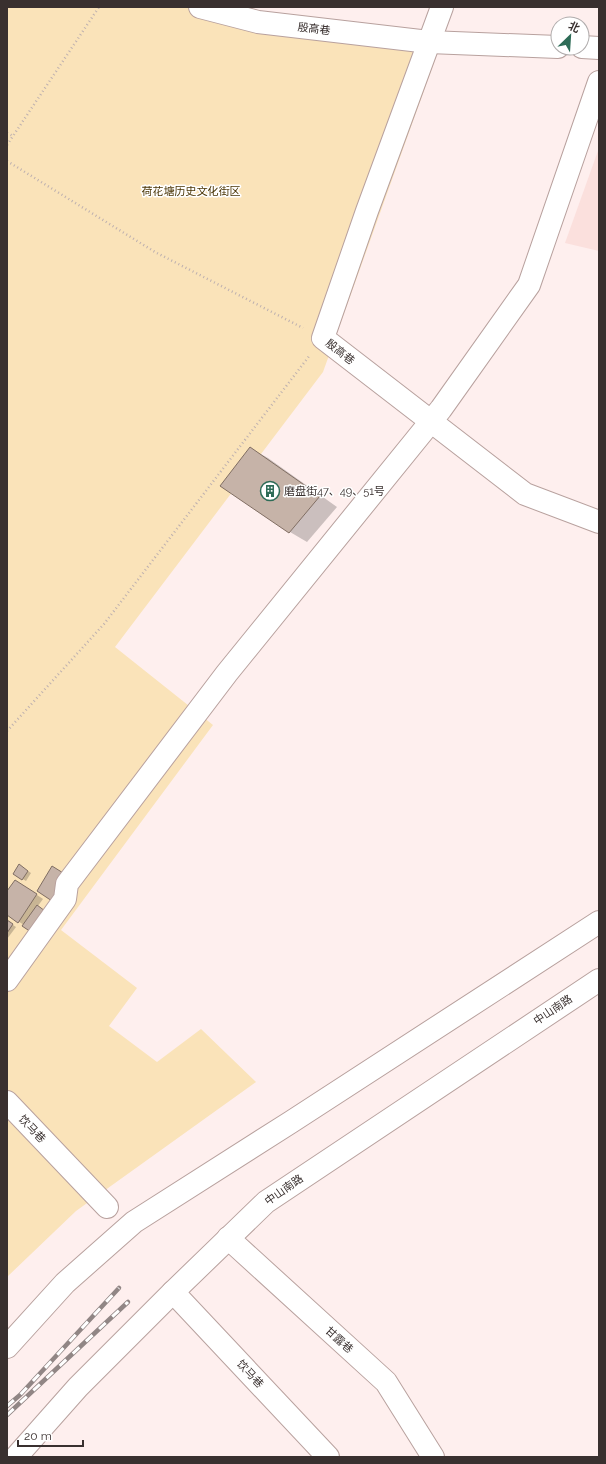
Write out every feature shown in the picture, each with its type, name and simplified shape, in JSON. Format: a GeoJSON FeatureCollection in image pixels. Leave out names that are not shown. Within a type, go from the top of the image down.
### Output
{"type":"FeatureCollection","features":[{"type":"Feature","properties":{"kind":"street","name":"殷高巷"},"geometry":{"type":"LineString","coordinates":[[200,7],[258,22],[429,42],[550,47]]}},
{"type":"Feature","properties":{"kind":"street","name":"殷高巷"},"geometry":{"type":"LineString","coordinates":[[442,7],[323,338],[525,494],[599,522]]}},
{"type":"Feature","properties":{"kind":"street"},"geometry":{"type":"LineString","coordinates":[[7,980],[65,899],[67,884],[227,673],[431,422],[529,285],[599,82]]}},
{"type":"Feature","properties":{"kind":"street"},"geometry":{"type":"LineString","coordinates":[[7,1348],[65,1283],[134,1222],[599,922]]}},
{"type":"Feature","properties":{"kind":"street"},"geometry":{"type":"LineString","coordinates":[[16,1457],[78,1387],[266,1202],[599,980]]}},
{"type":"Feature","properties":{"kind":"street","name":"饮马巷"},"geometry":{"type":"LineString","coordinates":[[7,1102],[107,1207]]}},
{"type":"Feature","properties":{"kind":"street","name":"甘露巷"},"geometry":{"type":"LineString","coordinates":[[228,1238],[386,1382],[433,1457]]}},
{"type":"Feature","properties":{"kind":"street","name":"饮马巷"},"geometry":{"type":"LineString","coordinates":[[173,1292],[328,1457]]}},
{"type":"Feature","properties":{"kind":"path"},"geometry":{"type":"LineString","coordinates":[[7,146],[99,7]]}},
{"type":"Feature","properties":{"kind":"path"},"geometry":{"type":"LineString","coordinates":[[7,133],[13,136]]}},
{"type":"Feature","properties":{"kind":"path"},"geometry":{"type":"LineString","coordinates":[[7,161],[154,252],[323,338],[104,624],[7,731]]}},
{"type":"Feature","properties":{"kind":"shaded area"},"geometry":{"type":"Polygon","coordinates":[[[599,148],[599,251],[565,243],[599,148]]]}},
{"type":"Feature","properties":{"kind":"green space","name":"荷花塘历史文化街区"},"geometry":{"type":"Polygon","coordinates":[[[7,7],[212,7],[436,57],[323,372],[115,647],[213,725],[61,930],[137,988],[109,1026],[157,1062],[201,1029],[256,1082],[76,1211],[7,1277],[7,7]]]}},
{"type":"Feature","properties":{"kind":"building","name":"磨盘街47、49、51号"},"geometry":{"type":"Polygon","coordinates":[[[250,447],[320,496],[289,533],[220,486],[250,447]]]}},
{"type":"Feature","properties":{"kind":"building"},"geometry":{"type":"Polygon","coordinates":[[[19,864],[28,871],[22,880],[13,874],[19,864]]]}},
{"type":"Feature","properties":{"kind":"building"},"geometry":{"type":"Polygon","coordinates":[[[52,866],[68,876],[52,901],[37,891],[52,866]]]}},
{"type":"Feature","properties":{"kind":"building"},"geometry":{"type":"Polygon","coordinates":[[[15,880],[37,894],[18,923],[7,915],[7,891],[15,880]]]}},
{"type":"Feature","properties":{"kind":"building"},"geometry":{"type":"Polygon","coordinates":[[[37,905],[49,914],[34,934],[22,926],[37,905]]]}},
{"type":"Feature","properties":{"kind":"building"},"geometry":{"type":"Polygon","coordinates":[[[7,920],[13,924],[7,933],[7,920]]]}},
{"type":"Feature","properties":{"kind":"railway"},"geometry":{"type":"LineString","coordinates":[[7,1406],[20,1395],[119,1288]]}},
{"type":"Feature","properties":{"kind":"railway"},"geometry":{"type":"LineString","coordinates":[[7,1415],[128,1302]]}},
{"type":"Feature","properties":{"kind":"place","name":"磨盘街47、49、51号"},"geometry":{"type":"Point","coordinates":[270,491]}}]}
